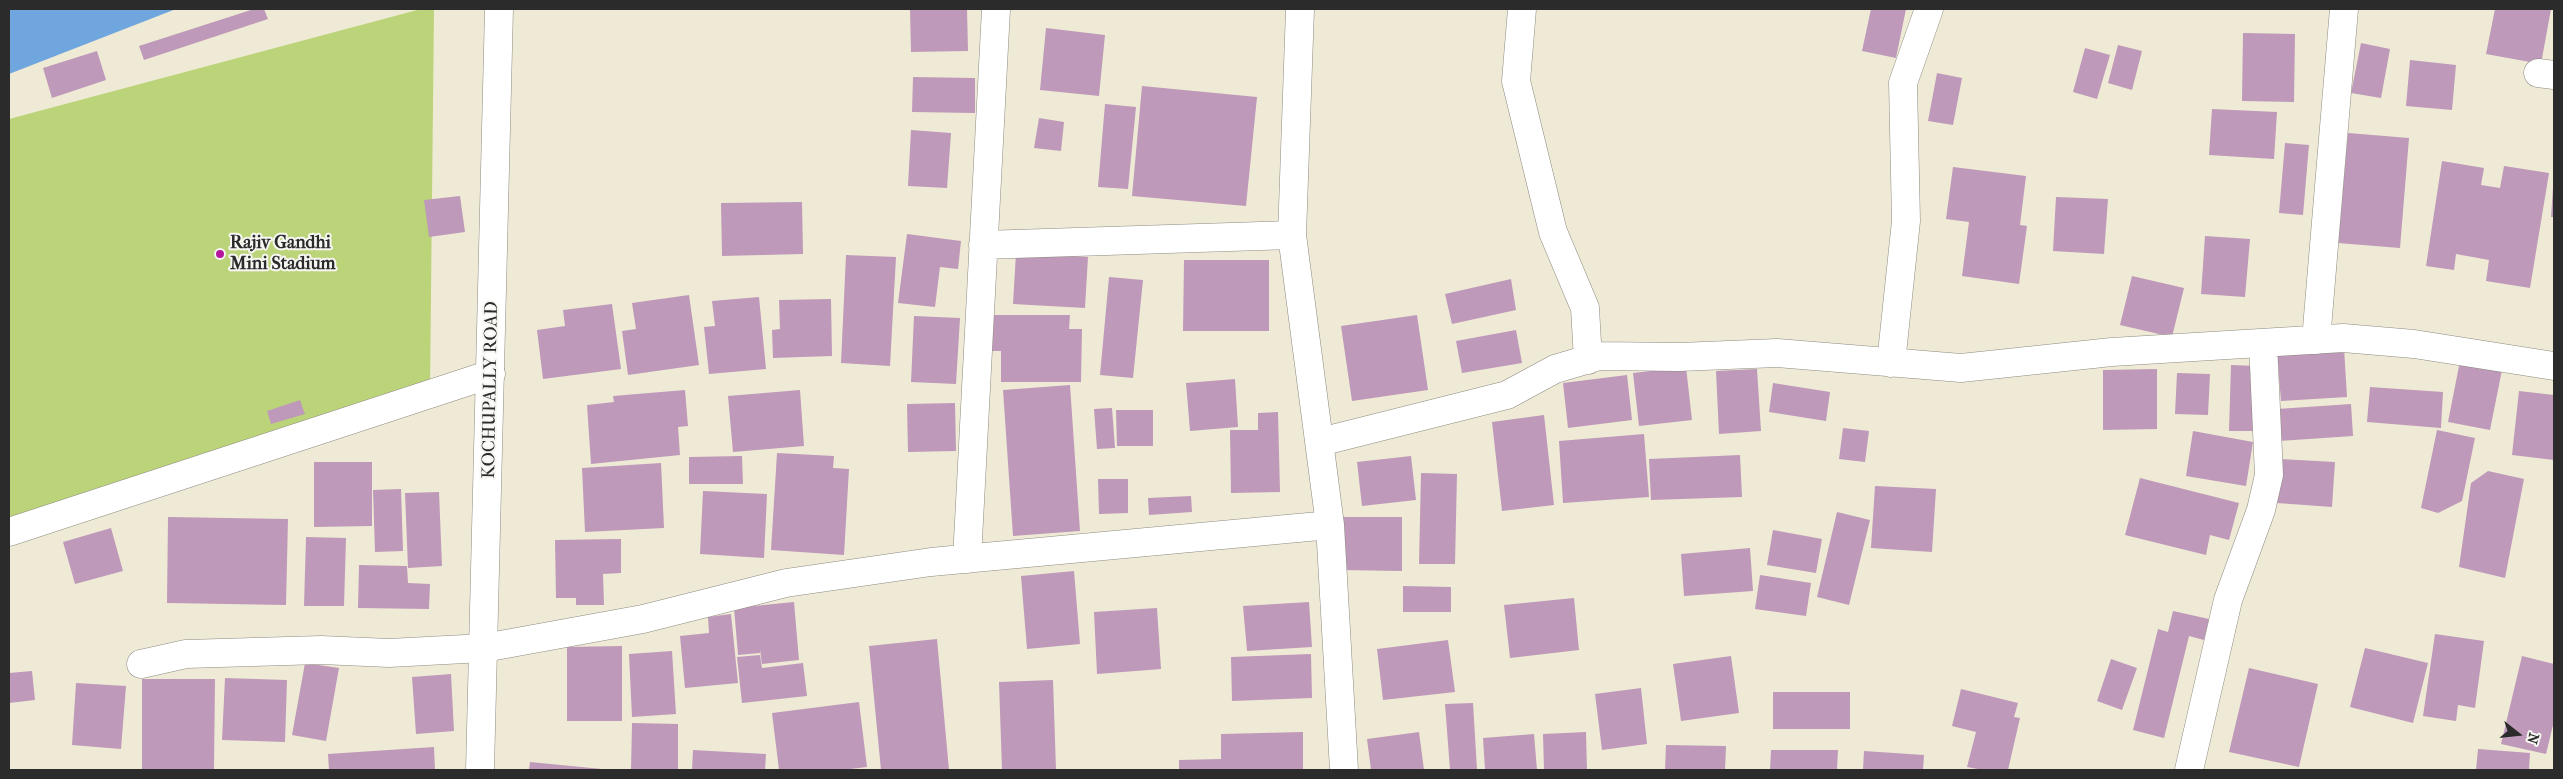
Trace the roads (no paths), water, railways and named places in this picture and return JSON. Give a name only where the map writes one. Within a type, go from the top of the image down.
[{"type":"street","name":"KOCHUPALLY ROAD","points":[[480,770],[500,9]]},
{"type":"street","points":[[967,559],[996,9]]},
{"type":"street","points":[[1300,9],[1292,235],[1330,525],[1344,770]]},
{"type":"street","points":[[1522,9],[1516,81],[1553,232],[1585,308],[1588,360]]},
{"type":"street","points":[[1891,363],[1906,221],[1903,82],[1929,9]]},
{"type":"street","points":[[2316,340],[2344,9]]},
{"type":"street","points":[[984,245],[1292,235]]},
{"type":"street","points":[[1320,442],[1507,395],[1549,372],[1599,356],[1679,357],[1777,353],[1961,368],[2112,352],[2343,338],[2414,344],[2554,366]]},
{"type":"street","points":[[2188,770],[2228,600],[2261,510],[2269,475],[2263,342]]},
{"type":"street","points":[[9,532],[491,374]]},
{"type":"street","points":[[141,664],[195,654],[321,650],[389,653],[484,648],[643,619],[786,583],[931,562],[1330,525]]},
{"type":"water","points":[[9,9],[176,9],[9,74]]},
{"type":"place","name":"Rajiv Gandhi Mini Stadium","points":[[220,254]]}]
